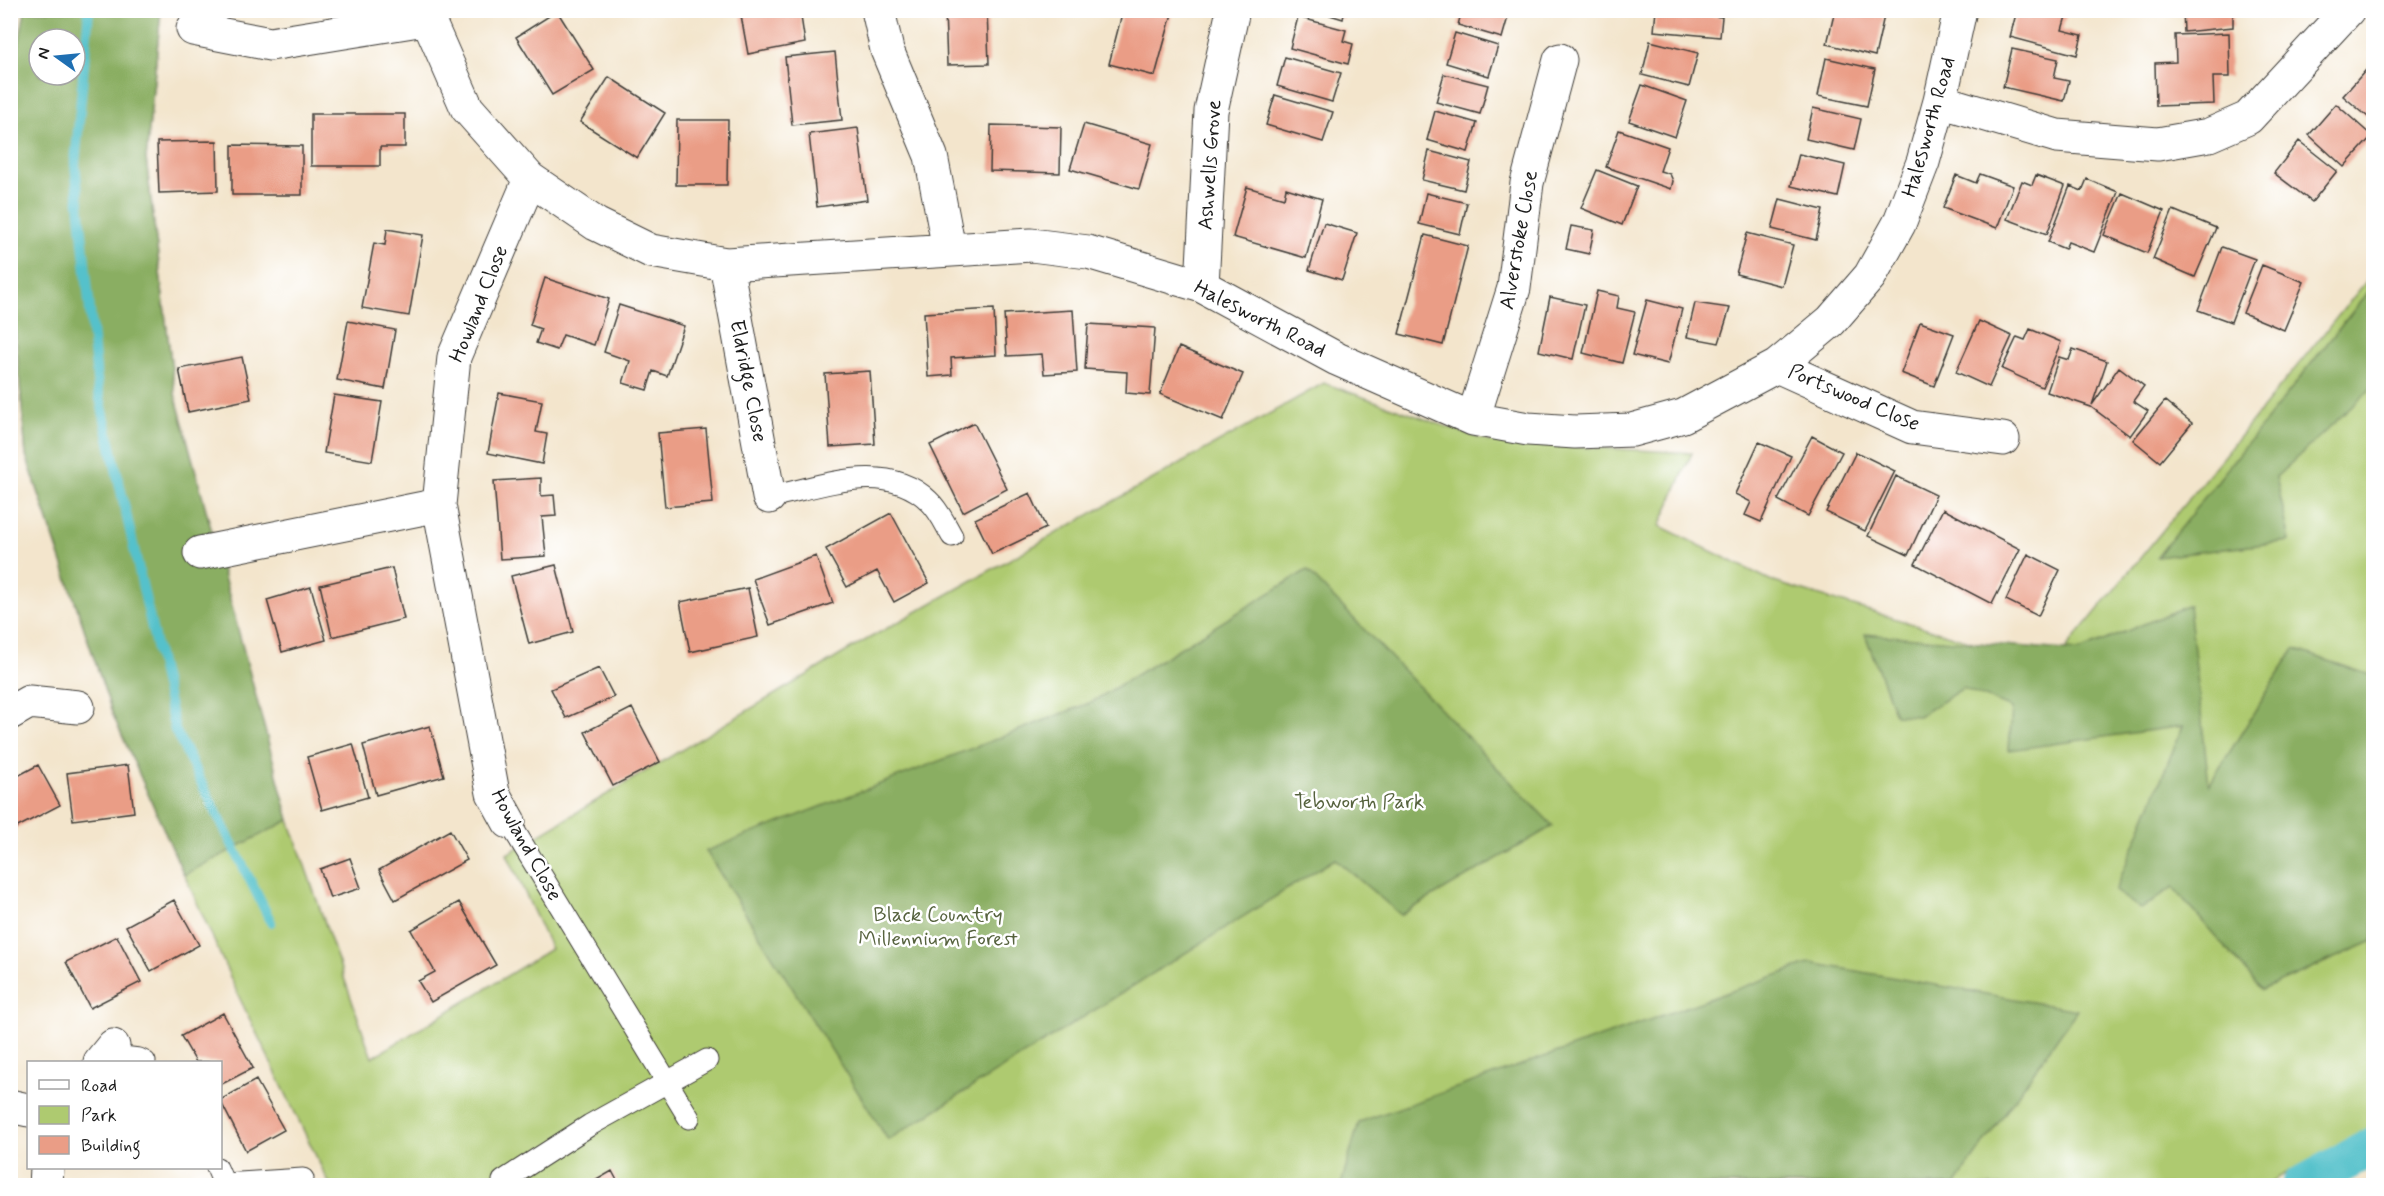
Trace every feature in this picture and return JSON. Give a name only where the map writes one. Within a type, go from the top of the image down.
[{"type":"street","points":[[878,10],[887,50],[930,156],[949,249]]},
{"type":"street","name":"Ashwells Grove","points":[[1202,286],[1211,111],[1233,10]]},
{"type":"street","name":"Halesworth Road","points":[[424,15],[467,108],[530,179],[596,224],[651,251],[726,264],[1032,245],[1088,252],[1202,286],[1337,358],[1473,419],[1528,429],[1575,432],[1632,430],[1683,416],[1777,366],[1830,321],[1870,276],[1899,224],[1923,162],[1940,100],[1960,10]]},
{"type":"street","points":[[1940,100],[2056,136],[2158,144],[2209,135],[2248,118],[2348,10]]},
{"type":"street","points":[[193,29],[270,44],[424,15]]},
{"type":"street","name":"Alverstoke Close","points":[[1473,419],[1514,288],[1527,183],[1560,60]]},
{"type":"street","name":"Howland Close","points":[[509,822],[493,793],[439,505],[454,357],[530,179]]},
{"type":"street","name":"Eldridge Close","points":[[726,264],[769,497]]},
{"type":"street","name":"Portswood Close","points":[[1777,366],[1912,427],[2003,439]]},
{"type":"street","points":[[200,553],[439,505]]},
{"type":"street","points":[[10,713],[29,702],[78,706]]},
{"type":"street","points":[[10,1106],[27,1110]]},
{"type":"street","points":[[46,1185],[47,1169]]},
{"type":"lane","points":[[769,497],[861,478],[885,478],[909,484],[931,502],[952,536]]},
{"type":"lane","name":"Howland Close","points":[[509,822],[689,1118]]},
{"type":"lane","points":[[106,1054],[143,1061]]},
{"type":"lane","points":[[502,1181],[590,1125],[707,1060]]},
{"type":"lane","points":[[218,1169],[224,1184],[303,1179]]},
{"type":"green space","name":"Tebworth Park","points":[[25,11],[161,11],[146,159],[175,394],[289,820],[372,1058],[551,949],[507,854],[859,644],[1324,383],[1490,442],[1692,453],[1660,526],[1774,582],[2052,666],[2373,273],[2373,1126],[2263,1186],[330,1185],[240,999],[113,715],[26,455],[10,266],[11,84]]},
{"type":"green space","points":[[25,11],[161,11],[146,159],[175,394],[289,820],[184,875],[113,715],[26,455],[10,266],[11,84]]},
{"type":"green space","points":[[2373,286],[2373,387],[2276,477],[2290,541],[2157,557]]},
{"type":"green space","name":"Black Country Millennium Forest","points":[[1307,570],[1553,826],[1401,915],[1335,859],[888,1140],[706,851],[1092,702]]},
{"type":"green space","points":[[2189,605],[2209,785],[2294,649],[2373,676],[2373,941],[2262,990],[2173,887],[2141,909],[2115,891],[2183,726],[2009,750],[2012,708],[1963,688],[1919,716],[1895,715],[1865,634],[2079,651]]},
{"type":"green space","points":[[1811,963],[2077,1010],[1955,1185],[1341,1185],[1359,1122]]},
{"type":"building","points":[[740,10],[800,10],[805,43],[748,54]]},
{"type":"building","points":[[945,10],[987,10],[989,64],[947,65]]},
{"type":"building","points":[[1123,10],[1173,10],[1155,76],[1109,64]]},
{"type":"building","points":[[1314,10],[1345,10],[1343,19]]},
{"type":"building","points":[[1462,10],[1510,10],[1502,38],[1458,25]]},
{"type":"building","points":[[1656,10],[1704,10],[1704,15],[1722,17],[1720,37],[1654,31]]},
{"type":"building","points":[[1835,10],[1861,10],[1884,16],[1875,56],[1827,44]]},
{"type":"building","points":[[2017,10],[2067,13],[2062,30],[2082,35],[2077,55],[2010,37]]},
{"type":"building","points":[[2183,10],[2233,10],[2233,27],[2184,32]]},
{"type":"building","points":[[557,11],[594,70],[552,95],[516,37]]},
{"type":"building","points":[[1298,17],[1346,30],[1343,41],[1353,44],[1348,64],[1290,48]]},
{"type":"building","points":[[1455,33],[1498,46],[1489,76],[1446,63]]},
{"type":"building","points":[[2229,33],[2230,77],[2213,77],[2214,104],[2156,106],[2155,63],[2176,62],[2175,35]]},
{"type":"building","points":[[1650,41],[1698,53],[1689,87],[1642,75]]},
{"type":"building","points":[[2012,49],[2058,59],[2054,78],[2069,81],[2064,101],[2003,87]]},
{"type":"building","points":[[835,52],[842,120],[792,125],[785,57]]},
{"type":"building","points":[[1285,57],[1341,73],[1332,102],[1277,86]]},
{"type":"building","points":[[1826,58],[1875,69],[1867,106],[1818,96]]},
{"type":"building","points":[[2374,61],[2374,122],[2343,96]]},
{"type":"building","points":[[1444,74],[1488,85],[1480,114],[1436,102]]},
{"type":"building","points":[[609,77],[665,113],[637,158],[580,122]]},
{"type":"building","points":[[1642,85],[1687,101],[1675,137],[1629,121]]},
{"type":"building","points":[[1275,95],[1333,112],[1323,142],[1266,125]]},
{"type":"building","points":[[2336,104],[2372,136],[2344,167],[2309,135]]},
{"type":"building","points":[[1813,108],[1861,119],[1854,150],[1806,139]]},
{"type":"building","points":[[1435,111],[1477,123],[1468,152],[1427,140]]},
{"type":"building","points":[[311,114],[405,114],[405,147],[380,147],[380,166],[311,166]]},
{"type":"building","points":[[677,120],[728,120],[727,185],[676,185]]},
{"type":"building","points":[[1084,124],[1152,144],[1139,189],[1070,169]]},
{"type":"building","points":[[991,125],[1061,127],[1060,173],[990,171]]},
{"type":"building","points":[[858,128],[867,200],[817,207],[809,134]]},
{"type":"building","points":[[1619,130],[1668,147],[1660,171],[1670,174],[1673,181],[1671,189],[1606,167]]},
{"type":"building","points":[[217,141],[218,191],[159,193],[157,142]]},
{"type":"building","points":[[2299,141],[2337,171],[2312,202],[2274,173]]},
{"type":"building","points":[[232,145],[302,146],[302,195],[232,195]]},
{"type":"building","points":[[1429,151],[1471,162],[1464,190],[1422,180]]},
{"type":"building","points":[[1799,154],[1845,165],[1838,197],[1791,186]]},
{"type":"building","points":[[1597,170],[1637,186],[1622,225],[1581,208]]},
{"type":"building","points":[[1980,174],[2013,186],[1997,228],[1943,208],[1956,175],[1976,183]]},
{"type":"building","points":[[2036,175],[2065,186],[2047,234],[2007,219],[2022,181],[2032,185]]},
{"type":"building","points":[[2087,179],[2118,192],[2094,252],[2068,242],[2065,249],[2048,242],[2070,186],[2082,191]]},
{"type":"building","points":[[1247,187],[1284,198],[1286,188],[1322,199],[1306,258],[1233,237]]},
{"type":"building","points":[[1426,193],[1467,203],[1460,234],[1419,224]]},
{"type":"building","points":[[2122,193],[2164,211],[2147,253],[2104,235]]},
{"type":"building","points":[[1780,199],[1823,210],[1816,240],[1772,229]]},
{"type":"building","points":[[2173,210],[2216,228],[2195,277],[2153,259]]},
{"type":"building","points":[[1324,223],[1357,233],[1342,280],[1309,270]]},
{"type":"building","points":[[1571,226],[1594,230],[1589,254],[1566,249]]},
{"type":"building","points":[[387,229],[423,235],[409,316],[362,308],[374,243],[385,245]]},
{"type":"building","points":[[1747,233],[1793,245],[1782,286],[1736,274]]},
{"type":"building","points":[[1425,235],[1468,246],[1443,345],[1399,334]]},
{"type":"building","points":[[2222,247],[2255,259],[2231,322],[2198,310]]},
{"type":"building","points":[[2262,265],[2304,282],[2284,330],[2243,313]]},
{"type":"building","points":[[545,278],[609,299],[594,345],[563,335],[557,350],[536,343],[541,329],[530,325]]},
{"type":"building","points":[[1597,291],[1619,296],[1617,308],[1635,312],[1622,363],[1583,353]]},
{"type":"building","points":[[1550,297],[1585,305],[1573,359],[1539,351]]},
{"type":"building","points":[[1647,300],[1682,309],[1668,364],[1632,355]]},
{"type":"building","points":[[1695,303],[1730,308],[1719,343],[1687,337]]},
{"type":"building","points":[[619,305],[684,326],[667,376],[653,371],[647,390],[623,383],[630,361],[604,352]]},
{"type":"building","points":[[994,309],[996,355],[951,358],[952,375],[928,377],[924,313]]},
{"type":"building","points":[[1073,310],[1077,372],[1044,374],[1042,354],[1007,356],[1004,314]]},
{"type":"building","points":[[348,321],[395,330],[385,389],[337,380]]},
{"type":"building","points":[[1979,321],[2012,336],[1989,387],[1956,372]]},
{"type":"building","points":[[1920,322],[1954,334],[1934,386],[1901,373]]},
{"type":"building","points":[[1088,324],[1155,328],[1150,395],[1126,393],[1127,372],[1085,369]]},
{"type":"building","points":[[2030,329],[2061,342],[2042,387],[2002,369],[2017,337],[2025,340]]},
{"type":"building","points":[[1179,347],[1243,374],[1223,420],[1160,394]]},
{"type":"building","points":[[2073,349],[2107,361],[2092,405],[2119,367],[2144,386],[2133,401],[2148,411],[2130,436],[2091,407],[2047,392],[2059,357],[2069,360]]},
{"type":"building","points":[[242,357],[251,399],[188,412],[179,369]]},
{"type":"building","points":[[870,371],[875,444],[830,447],[825,374]]},
{"type":"building","points":[[499,393],[542,401],[536,432],[547,434],[542,464],[488,453]]},
{"type":"building","points":[[334,395],[382,402],[372,461],[324,453]]},
{"type":"building","points":[[2165,401],[2192,423],[2160,462],[2133,440]]},
{"type":"building","points":[[974,423],[1007,489],[963,512],[930,445]]},
{"type":"building","points":[[706,429],[713,503],[665,507],[658,433]]},
{"type":"building","points":[[1812,436],[1842,452],[1808,516],[1778,500]]},
{"type":"building","points":[[1759,442],[1791,456],[1761,522],[1745,515],[1751,502],[1735,494]]},
{"type":"building","points":[[1856,452],[1895,471],[1865,531],[1826,512]]},
{"type":"building","points":[[1896,476],[1936,495],[1908,555],[1868,536]]},
{"type":"building","points":[[541,478],[541,496],[554,495],[556,516],[542,517],[546,556],[500,559],[494,481]]},
{"type":"building","points":[[1030,493],[1046,528],[992,554],[975,519]]},
{"type":"building","points":[[1943,509],[2020,549],[1992,604],[1915,564]]},
{"type":"building","points":[[891,513],[929,583],[894,602],[877,571],[847,587],[826,549]]},
{"type":"building","points":[[2028,554],[2060,570],[2038,616],[2006,600]]},
{"type":"building","points":[[816,556],[833,603],[770,625],[753,579]]},
{"type":"building","points":[[556,565],[573,632],[529,644],[511,576]]},
{"type":"building","points":[[392,568],[404,619],[332,637],[320,585]]},
{"type":"building","points":[[311,587],[326,640],[282,652],[267,600]]},
{"type":"building","points":[[748,588],[758,637],[690,652],[680,602]]},
{"type":"building","points":[[599,668],[614,697],[566,718],[551,689]]},
{"type":"building","points":[[632,708],[660,762],[613,786],[585,732]]},
{"type":"building","points":[[430,726],[444,776],[376,795],[363,745]]},
{"type":"building","points":[[353,744],[368,797],[322,810],[307,757]]},
{"type":"building","points":[[38,765],[60,805],[10,831],[10,780]]},
{"type":"building","points":[[128,765],[134,812],[73,820],[67,773]]},
{"type":"building","points":[[450,830],[467,860],[395,900],[379,870]]},
{"type":"building","points":[[350,858],[361,888],[330,898],[320,869]]},
{"type":"building","points":[[174,900],[199,945],[151,971],[126,926]]},
{"type":"building","points":[[459,902],[496,965],[431,1002],[418,981],[435,972],[411,930]]},
{"type":"building","points":[[117,936],[141,982],[90,1008],[66,962]]},
{"type":"building","points":[[223,1013],[253,1068],[222,1084],[222,1061],[195,1061],[181,1036]]},
{"type":"building","points":[[256,1080],[284,1130],[246,1151],[222,1104],[222,1099]]},
{"type":"building","points":[[612,1171],[620,1186],[586,1186]]},
{"type":"waterway","points":[[89,10],[75,164],[98,389],[175,730],[271,922]]},
{"type":"waterway","points":[[2301,1186],[2374,1146]]}]
